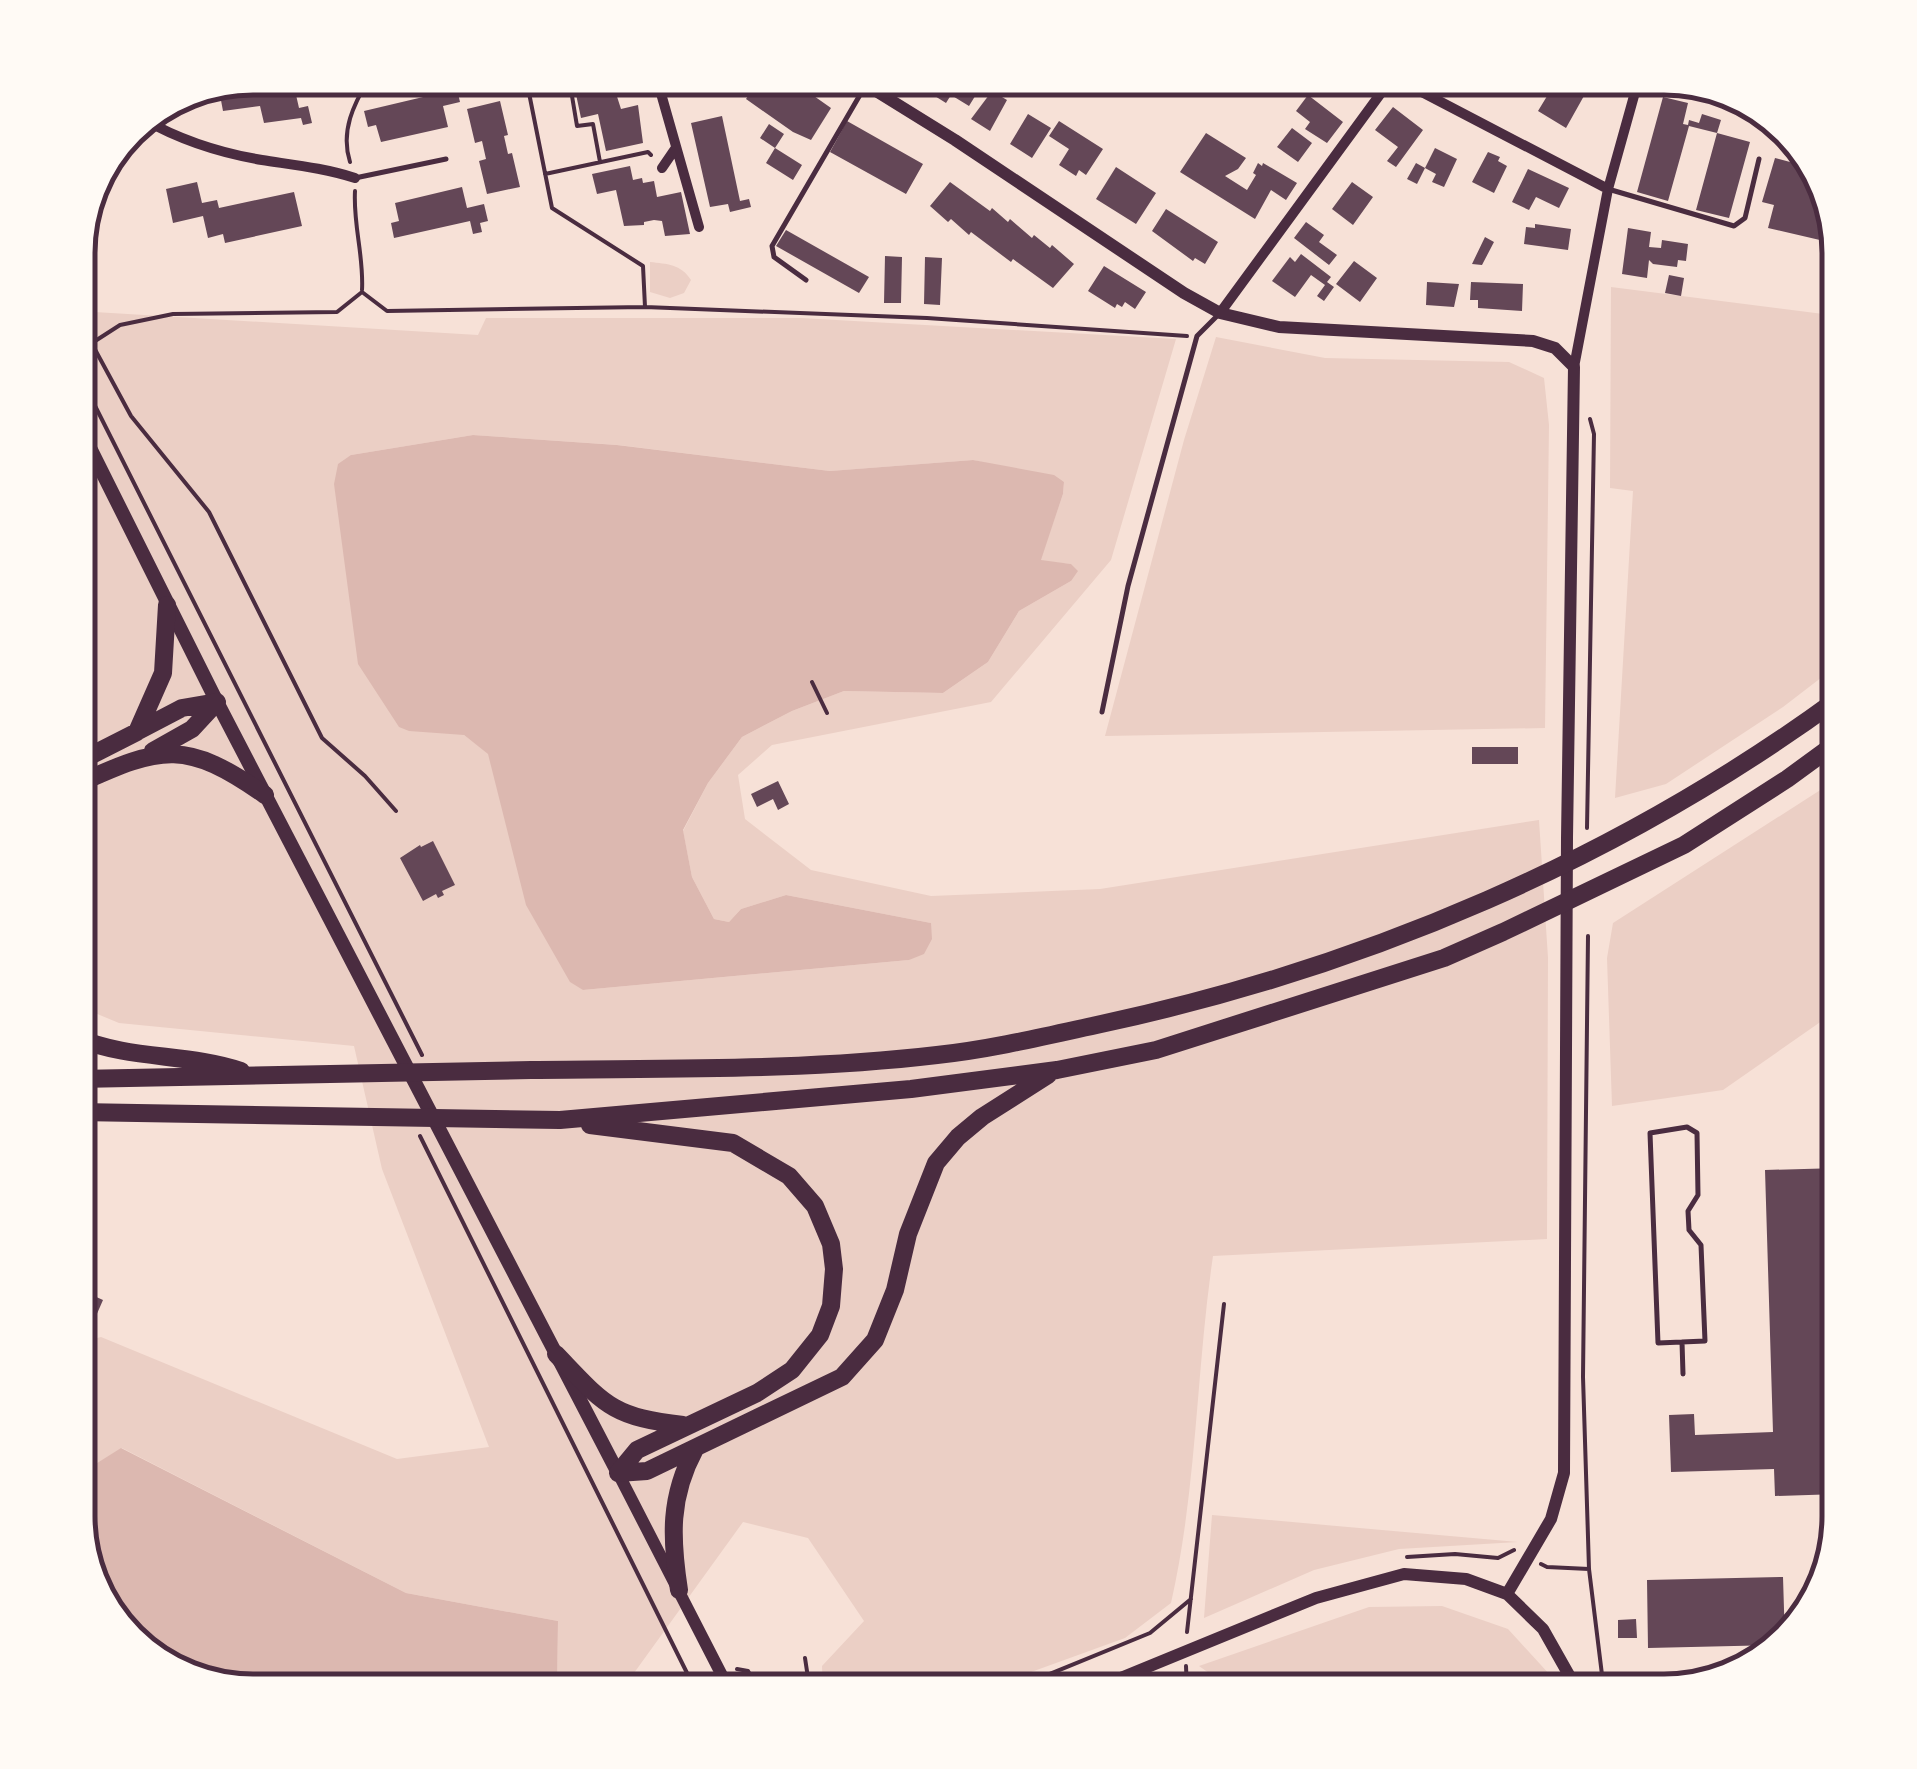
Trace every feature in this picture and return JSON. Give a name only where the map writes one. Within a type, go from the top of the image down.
[{"type":"highway","points":[[137,732],[163,672],[168,605]]},
{"type":"highway","points":[[95,753],[182,708],[216,702]]},
{"type":"highway","points":[[95,777],[148,754],[192,729],[216,702]]},
{"type":"highway","points":[[95,1079],[754,1070],[936,1056],[1018,1042],[1244,990],[1440,922],[1630,831],[1767,751],[1822,711]]},
{"type":"highway","points":[[95,1112],[560,1120],[911,1089],[1057,1070],[1156,1050],[1444,958],[1503,932],[1631,872],[1724,820],[1822,753]]},
{"type":"highway","points":[[148,754],[176,754],[213,763],[266,795]]},
{"type":"highway","points":[[95,1042],[150,1056],[208,1060],[256,1076]]},
{"type":"highway","points":[[618,1473],[648,1471],[842,1377],[875,1340],[894,1290],[908,1234],[936,1164],[958,1137],[982,1117],[1057,1070]]},
{"type":"highway","points":[[560,1120],[733,1143],[789,1176],[815,1206],[832,1244],[831,1306],[820,1335],[792,1370],[757,1393],[638,1450],[618,1473]]},
{"type":"highway","points":[[556,1354],[614,1410],[654,1422],[684,1425]]},
{"type":"highway","points":[[679,1590],[671,1541],[678,1489],[695,1448]]},
{"type":"main road","points":[[95,458],[216,702],[618,1473]]},
{"type":"street","points":[[661,95],[699,227]]},
{"type":"street","points":[[880,95],[1220,313],[1279,327],[1533,341],[1555,348],[1574,367]]},
{"type":"street","points":[[1220,313],[1381,95]]},
{"type":"street","points":[[1427,95],[1608,189]]},
{"type":"street","points":[[1507,1594],[1551,1519],[1564,1472],[1574,367],[1608,189],[1634,95]]},
{"type":"street","points":[[159,127],[190,142],[258,159],[324,168],[355,178]]},
{"type":"street","points":[[662,168],[675,150]]},
{"type":"street","points":[[618,1473],[721,1674]]},
{"type":"street","points":[[1133,1674],[1316,1598],[1404,1574],[1466,1578],[1507,1594],[1543,1629],[1568,1674]]},
{"type":"lane","points":[[806,280],[774,257],[772,246],[853,95]]},
{"type":"lane","points":[[1608,189],[1734,226],[1745,218],[1759,158]]},
{"type":"lane","points":[[355,178],[446,160]]},
{"type":"lane","points":[[1102,712],[1128,586],[1197,336],[1220,313]]},
{"type":"lane","points":[[1687,1127],[1697,1133],[1698,1195],[1688,1211],[1689,1230],[1701,1246],[1705,1341],[1682,1342],[1658,1343],[1650,1133],[1687,1127]]},
{"type":"lane","points":[[1682,1342],[1683,1374]]},
{"type":"path","points":[[529,95],[552,208],[644,266],[645,306]]},
{"type":"path","points":[[572,95],[577,126],[593,124],[600,162]]},
{"type":"path","points":[[545,174],[648,152],[662,168]]},
{"type":"path","points":[[95,342],[120,324],[173,314],[338,312],[362,292],[387,311],[645,306],[926,318],[1197,336]]},
{"type":"path","points":[[95,350],[131,416],[209,512],[322,738],[365,776],[396,811]]},
{"type":"path","points":[[95,406],[407,1023]]},
{"type":"path","points":[[1588,828],[1594,434],[1590,417]]},
{"type":"path","points":[[812,682],[827,714]]},
{"type":"path","points":[[1588,936],[1583,1377],[1589,1569],[1602,1674]]},
{"type":"path","points":[[436,1167],[687,1674]]},
{"type":"path","points":[[1186,1674],[1185,1654],[1224,1304]]},
{"type":"path","points":[[1393,1560],[1456,1554],[1498,1558],[1512,1550],[1547,1568],[1589,1569]]},
{"type":"path","points":[[1050,1674],[1150,1633],[1191,1598]]},
{"type":"path","points":[[804,1658],[807,1674]]},
{"type":"shaded area","points":[[650,262],[683,271],[691,280],[684,293],[670,298],[650,292]]},
{"type":"shaded area","points":[[1611,287],[1822,314],[1822,677],[1666,784],[1615,798],[1633,491],[1610,488]]},
{"type":"shaded area","points":[[95,312],[478,335],[486,318],[801,318],[1176,339],[1111,560],[991,702],[772,745],[738,775],[745,819],[811,870],[931,896],[1100,889],[1539,820],[1548,958],[1547,1239],[1213,1256],[1186,1517],[1171,1603],[1125,1638],[1026,1674],[822,1674],[822,1666],[864,1621],[808,1538],[743,1522],[633,1674],[557,1674],[558,1621],[406,1593],[122,1448],[95,1465],[95,1339],[101,1337],[397,1459],[489,1447],[382,1169],[354,1046],[119,1023],[95,1013]],"holes":[[[473,435],[618,445],[830,471],[973,460],[1064,482],[1040,561],[1071,564],[1071,581],[1019,611],[988,662],[943,693],[844,691],[792,711],[742,737],[708,783],[683,831],[692,877],[714,919],[729,922],[741,909],[786,895],[931,923],[909,960],[583,990],[501,802],[489,754],[464,735],[351,455]]]},
{"type":"shaded area","points":[[1216,337],[1325,358],[1509,362],[1544,378],[1549,425],[1545,728],[1105,736],[1184,440]]},
{"type":"shaded area","points":[[473,435],[617,445],[830,471],[973,460],[1054,475],[1064,482],[1041,560],[1071,564],[1078,571],[1071,581],[1019,611],[988,662],[943,693],[844,691],[792,711],[742,737],[708,783],[683,830],[692,877],[714,919],[729,922],[741,909],[786,895],[931,923],[932,939],[924,954],[909,960],[583,990],[570,982],[526,905],[488,754],[464,735],[399,727],[358,664],[334,484],[338,464],[351,455]]},
{"type":"shaded area","points":[[1822,789],[1822,1021],[1723,1090],[1612,1106],[1607,958],[1613,923]]},
{"type":"shaded area","points":[[121,1448],[406,1593],[558,1621],[557,1674],[253,1674],[222,1671],[192,1662],[141,1628],[107,1577],[95,1526],[95,1464]]},
{"type":"shaded area","points":[[1212,1515],[1518,1542],[1399,1549],[1314,1570],[1204,1618]]},
{"type":"shaded area","points":[[1442,1606],[1508,1629],[1549,1674],[1210,1674],[1199,1666],[1369,1607]]},
{"type":"building","points":[[296,95],[299,108],[308,106],[312,123],[303,125],[301,118],[264,123],[260,106],[223,111],[222,98]]},
{"type":"building","points":[[432,95],[458,95],[460,102],[443,106],[448,127],[381,142],[376,125],[368,127],[364,111]]},
{"type":"building","points":[[576,95],[616,95],[621,109],[638,105],[643,143],[606,151],[598,114],[581,118]]},
{"type":"building","points":[[749,95],[812,95],[831,108],[811,140],[746,99]]},
{"type":"building","points":[[933,95],[951,95],[946,103]]},
{"type":"building","points":[[951,95],[976,95],[969,106]]},
{"type":"building","points":[[989,95],[1007,100],[990,131],[971,119]]},
{"type":"building","points":[[1308,95],[1343,122],[1327,143],[1305,129],[1310,122],[1296,111]]},
{"type":"building","points":[[1548,95],[1584,95],[1566,128],[1538,111]]},
{"type":"building","points":[[1663,97],[1688,103],[1683,124],[1688,125],[1689,120],[1699,123],[1702,114],[1721,120],[1717,133],[1689,126],[1668,201],[1637,192]]},
{"type":"building","points":[[500,101],[508,154],[512,153],[520,187],[487,194],[479,161],[486,159],[482,141],[475,143],[467,109]]},
{"type":"building","points":[[1393,107],[1423,130],[1396,167],[1387,161],[1398,147],[1375,130]]},
{"type":"building","points":[[1028,114],[1051,128],[1032,158],[1010,144]]},
{"type":"building","points":[[722,116],[740,201],[749,199],[751,207],[730,212],[728,204],[710,207],[691,123]]},
{"type":"building","points":[[847,121],[923,164],[906,194],[830,152]]},
{"type":"building","points":[[1059,121],[1103,149],[1086,175],[1079,170],[1076,176],[1059,165],[1069,149],[1049,136]]},
{"type":"building","points":[[769,124],[784,134],[775,148],[760,138]]},
{"type":"building","points":[[1292,128],[1312,143],[1298,162],[1277,147]]},
{"type":"building","points":[[1206,133],[1246,158],[1238,169],[1225,176],[1247,190],[1258,163],[1263,163],[1297,183],[1286,200],[1271,190],[1255,219],[1180,172]]},
{"type":"building","points":[[1717,133],[1750,142],[1729,218],[1696,210]]},
{"type":"building","points":[[775,148],[802,165],[793,180],[766,163]]},
{"type":"building","points":[[1435,148],[1457,159],[1444,187],[1432,182],[1436,174],[1425,168]]},
{"type":"building","points":[[1488,152],[1500,157],[1498,161],[1507,166],[1494,193],[1472,182]]},
{"type":"building","points":[[1775,158],[1793,163],[1817,212],[1822,240],[1768,228],[1774,205],[1762,202]]},
{"type":"building","points":[[1416,163],[1425,168],[1417,184],[1407,179]]},
{"type":"building","points":[[630,166],[633,180],[654,181],[657,197],[681,192],[690,234],[665,236],[662,221],[654,220],[624,226],[616,190],[597,194],[592,174]]},
{"type":"building","points":[[1116,167],[1156,193],[1136,224],[1096,199]]},
{"type":"building","points":[[1528,169],[1569,188],[1559,208],[1536,197],[1529,210],[1512,202]]},
{"type":"building","points":[[197,182],[202,203],[217,200],[219,208],[294,192],[302,226],[225,243],[223,234],[208,238],[203,216],[173,223],[166,189]]},
{"type":"building","points":[[950,182],[990,211],[992,208],[1008,222],[1010,219],[1032,238],[1034,235],[1050,248],[1052,245],[1074,264],[1053,288],[971,232],[969,235],[951,219],[948,222],[930,206]]},
{"type":"building","points":[[1352,182],[1373,197],[1353,225],[1332,209]]},
{"type":"building","points":[[462,187],[467,208],[484,204],[488,221],[480,223],[482,232],[473,234],[470,221],[394,238],[391,223],[399,221],[395,203]]},
{"type":"building","points":[[1166,209],[1218,242],[1205,264],[1195,258],[1193,261],[1152,231]]},
{"type":"building","points":[[1306,222],[1324,235],[1319,242],[1337,255],[1329,265],[1294,238]]},
{"type":"building","points":[[1535,224],[1571,229],[1568,250],[1524,244],[1526,227],[1535,228]]},
{"type":"building","points":[[1628,228],[1651,232],[1649,247],[1661,248],[1662,240],[1688,244],[1686,261],[1678,260],[1677,267],[1649,260],[1647,278],[1622,274]]},
{"type":"building","points":[[786,230],[869,277],[859,293],[776,246]]},
{"type":"building","points":[[1485,237],[1494,242],[1482,265],[1472,264]]},
{"type":"building","points":[[1301,254],[1331,277],[1327,282],[1334,287],[1324,301],[1317,296],[1325,285],[1311,275],[1295,297],[1272,281],[1290,257],[1295,262]]},
{"type":"building","points":[[885,256],[902,257],[901,303],[884,303]]},
{"type":"building","points":[[925,257],[942,258],[940,305],[924,304]]},
{"type":"building","points":[[1354,261],[1377,278],[1360,302],[1336,284]]},
{"type":"building","points":[[1104,266],[1146,292],[1135,309],[1125,302],[1115,308],[1088,291]]},
{"type":"building","points":[[1669,275],[1684,278],[1681,296],[1665,293]]},
{"type":"building","points":[[1427,282],[1459,284],[1454,307],[1426,305]]},
{"type":"building","points":[[1471,282],[1523,284],[1522,311],[1478,308],[1478,300],[1470,300]]},
{"type":"building","points":[[1472,747],[1518,747],[1518,764],[1472,764]]},
{"type":"building","points":[[778,781],[789,804],[778,810],[773,799],[757,807],[751,794]]},
{"type":"building","points":[[433,841],[455,885],[442,891],[444,895],[438,898],[436,894],[423,901],[400,858]]},
{"type":"building","points":[[1822,1168],[1822,1495],[1775,1496],[1774,1469],[1671,1472],[1669,1415],[1694,1414],[1695,1435],[1773,1432],[1765,1170]]},
{"type":"building","points":[[95,1296],[103,1300],[95,1316]]},
{"type":"building","points":[[1783,1577],[1784,1618],[1754,1646],[1648,1648],[1647,1580]]},
{"type":"building","points":[[1636,1619],[1637,1638],[1618,1638],[1618,1620]]}]
